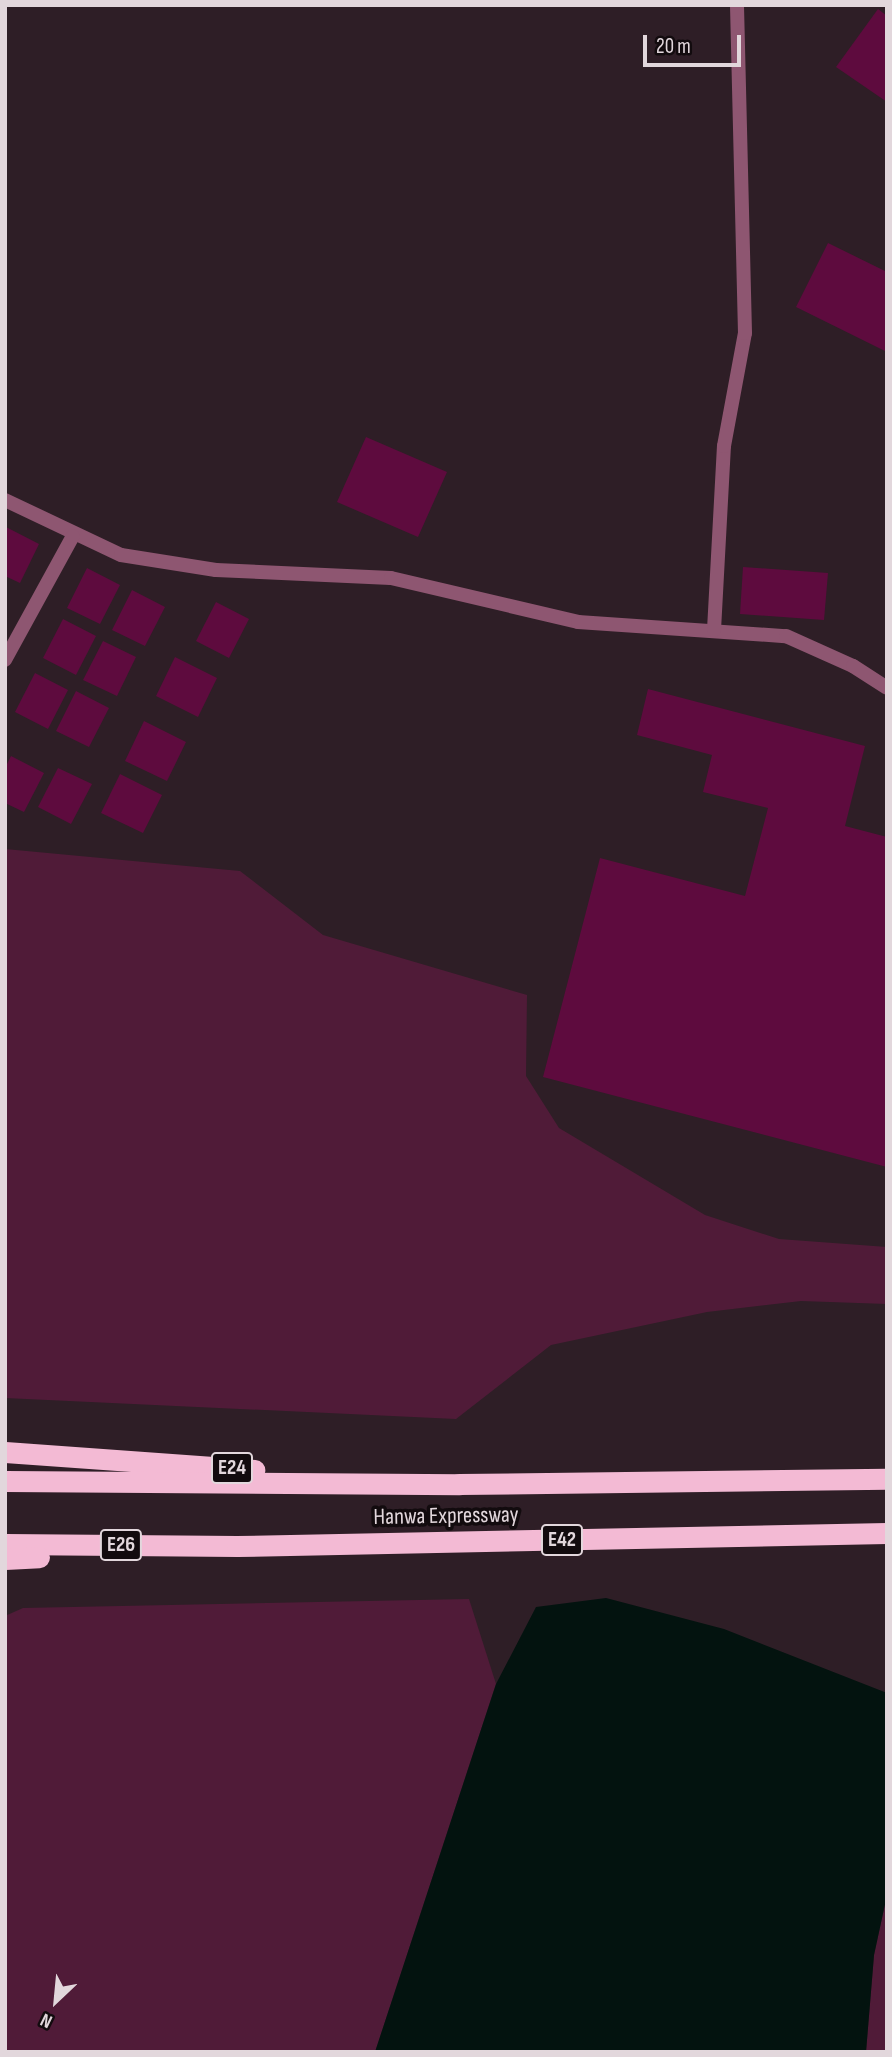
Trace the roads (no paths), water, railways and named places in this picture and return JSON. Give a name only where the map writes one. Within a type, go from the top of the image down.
[{"type":"highway","name":"E24","points":[[5,1452],[458,1484]]},
{"type":"highway","name":"Hanwa Expressway","points":[[5,1481],[458,1484],[887,1479]]},
{"type":"highway","name":"Hanwa Expressway","points":[[5,1544],[237,1546],[887,1533]]},
{"type":"highway","points":[[5,1559],[237,1546]]},
{"type":"street","points":[[714,630],[724,446],[745,333],[737,5]]},
{"type":"street","points":[[5,500],[73,536],[121,555],[216,570],[391,578],[578,622],[786,636],[853,666],[887,688]]},
{"type":"street","points":[[5,660],[73,536]]}]
